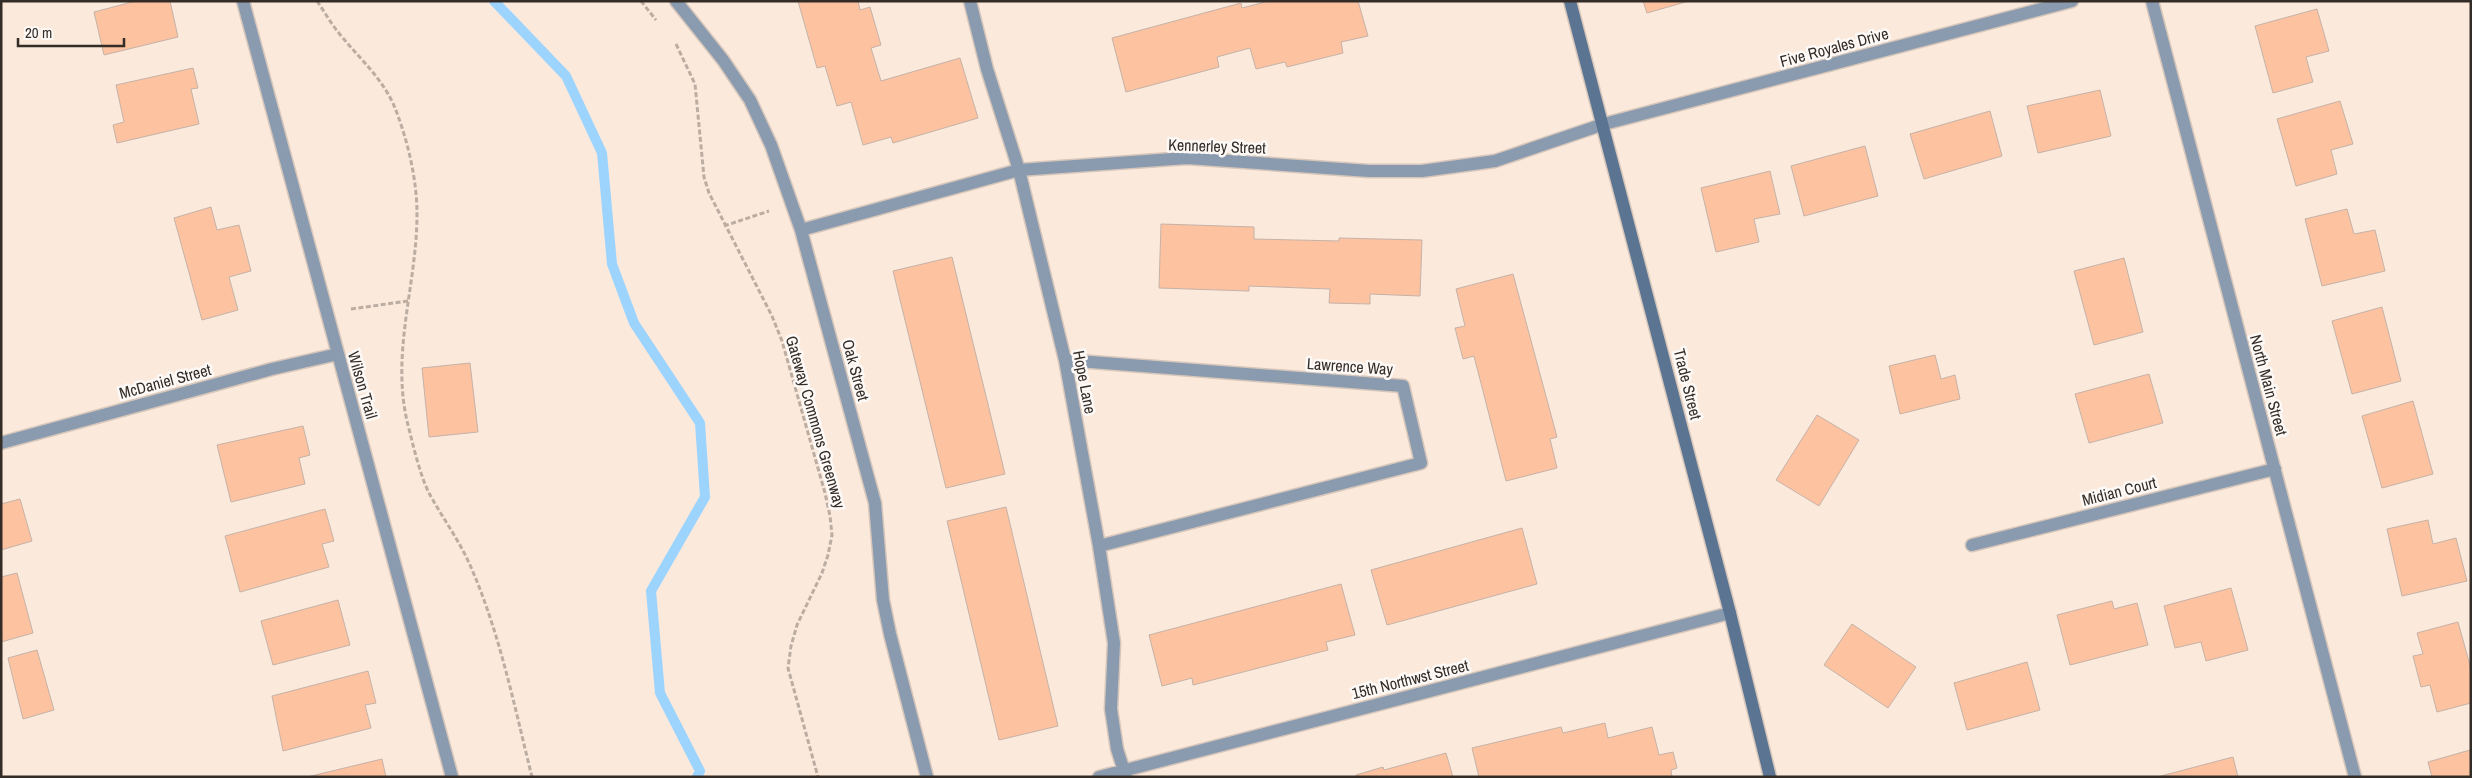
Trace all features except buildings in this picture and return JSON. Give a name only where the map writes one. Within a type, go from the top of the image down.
[{"type":"street","name":"Wilson Trail","points":[[243,1],[452,777]]},
{"type":"street","name":"Oak Street","points":[[676,1],[723,60],[750,100],[771,145],[801,230],[875,503],[883,600],[927,777]]},
{"type":"street","name":"Hope Lane","points":[[970,1],[987,70],[1019,170],[1065,360],[1100,546],[1114,643],[1110,709],[1117,750],[1125,773]]},
{"type":"street","name":"Trade Street","points":[[1570,1],[1604,124],[1730,613],[1770,777]]},
{"type":"street","name":"Five Royales Drive","points":[[1604,124],[2072,1]]},
{"type":"street","name":"North Main Street","points":[[2152,1],[2355,777]]},
{"type":"street","name":"Kennerley Street","points":[[801,230],[1019,170],[1187,158],[1368,171],[1422,171],[1495,161],[1604,124]]},
{"type":"street","name":"McDaniel Street","points":[[1,443],[272,369],[338,354]]},
{"type":"street","name":"Lawrence Way","points":[[1065,360],[1403,386],[1421,463],[1100,546]]},
{"type":"street","name":"Midian Court","points":[[1972,545],[2275,469]]},
{"type":"street","name":"15th Northwst Street","points":[[1099,777],[1125,773],[1730,613]]},
{"type":"path","points":[[317,1],[338,32],[378,76],[398,115],[408,150],[417,214],[402,339],[401,376],[408,426],[427,490],[470,563],[488,611],[506,664],[532,777]]},
{"type":"path","points":[[641,1],[658,23]]},
{"type":"path","name":"Gateway Commons Greenway","points":[[670,37],[690,70],[695,84],[704,177],[709,193],[724,226],[772,316],[782,341],[826,493],[832,535],[828,555],[822,573],[797,625],[790,646],[788,668],[818,777]]},
{"type":"path","points":[[724,226],[791,204]]},
{"type":"path","points":[[326,313],[408,301]]},
{"type":"waterway","points":[[494,1],[566,76],[602,153],[612,264],[634,323],[700,423],[705,497],[651,591],[660,693],[700,771],[697,777]]}]
